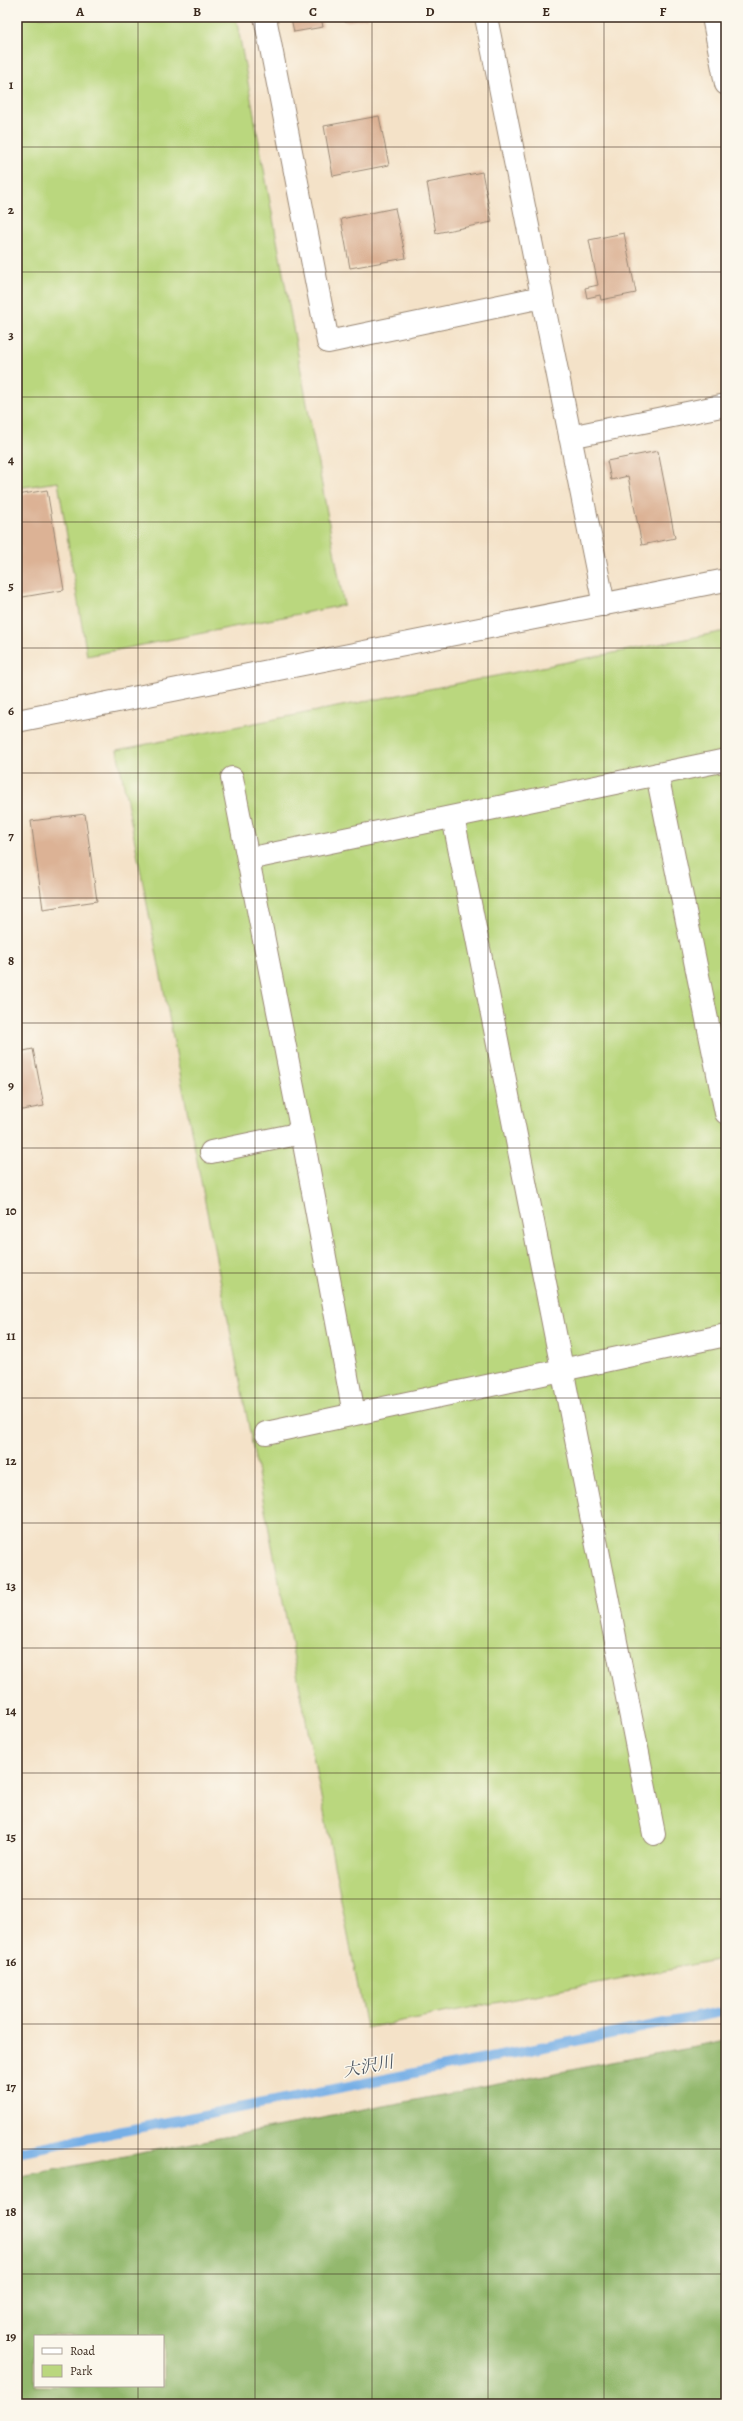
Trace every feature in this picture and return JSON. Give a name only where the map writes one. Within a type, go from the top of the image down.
[{"type":"street","points":[[264,17],[328,342],[542,297]]},
{"type":"street","points":[[486,17],[604,604]]},
{"type":"street","points":[[713,17],[726,84]]},
{"type":"street","points":[[570,437],[726,405]]},
{"type":"street","points":[[17,720],[726,580]]},
{"type":"street","points":[[248,859],[726,760]]},
{"type":"street","points":[[657,774],[726,1113]]},
{"type":"street","points":[[232,778],[302,1134],[354,1414]]},
{"type":"street","points":[[453,817],[654,1834]]},
{"type":"street","points":[[211,1152],[302,1134]]},
{"type":"street","points":[[266,1433],[726,1335]]},
{"type":"green space","points":[[17,17],[236,17],[344,605],[87,656],[58,482],[17,488]]},
{"type":"green space","points":[[726,631],[726,1958],[366,2028],[117,750]]},
{"type":"green space","points":[[726,2040],[726,2404],[17,2404],[17,2177]]},
{"type":"building","points":[[321,17],[323,27],[294,32],[291,18]]},
{"type":"building","points":[[344,17],[368,17],[368,18],[345,22]]},
{"type":"building","points":[[379,116],[389,165],[333,176],[324,126]]},
{"type":"building","points":[[482,172],[492,222],[436,233],[427,183]]},
{"type":"building","points":[[395,208],[406,258],[350,268],[341,219]]},
{"type":"building","points":[[624,233],[636,293],[601,300],[600,295],[587,298],[585,288],[598,285],[589,240]]},
{"type":"building","points":[[658,451],[675,538],[642,545],[628,476],[611,480],[607,461]]},
{"type":"building","points":[[47,490],[64,590],[17,598],[17,495]]},
{"type":"building","points":[[85,814],[97,901],[43,909],[31,821]]},
{"type":"building","points":[[17,1047],[19,1052],[33,1049],[44,1106],[17,1111]]},
{"type":"waterway","name":"大沢川","points":[[17,2152],[726,2011]]}]
